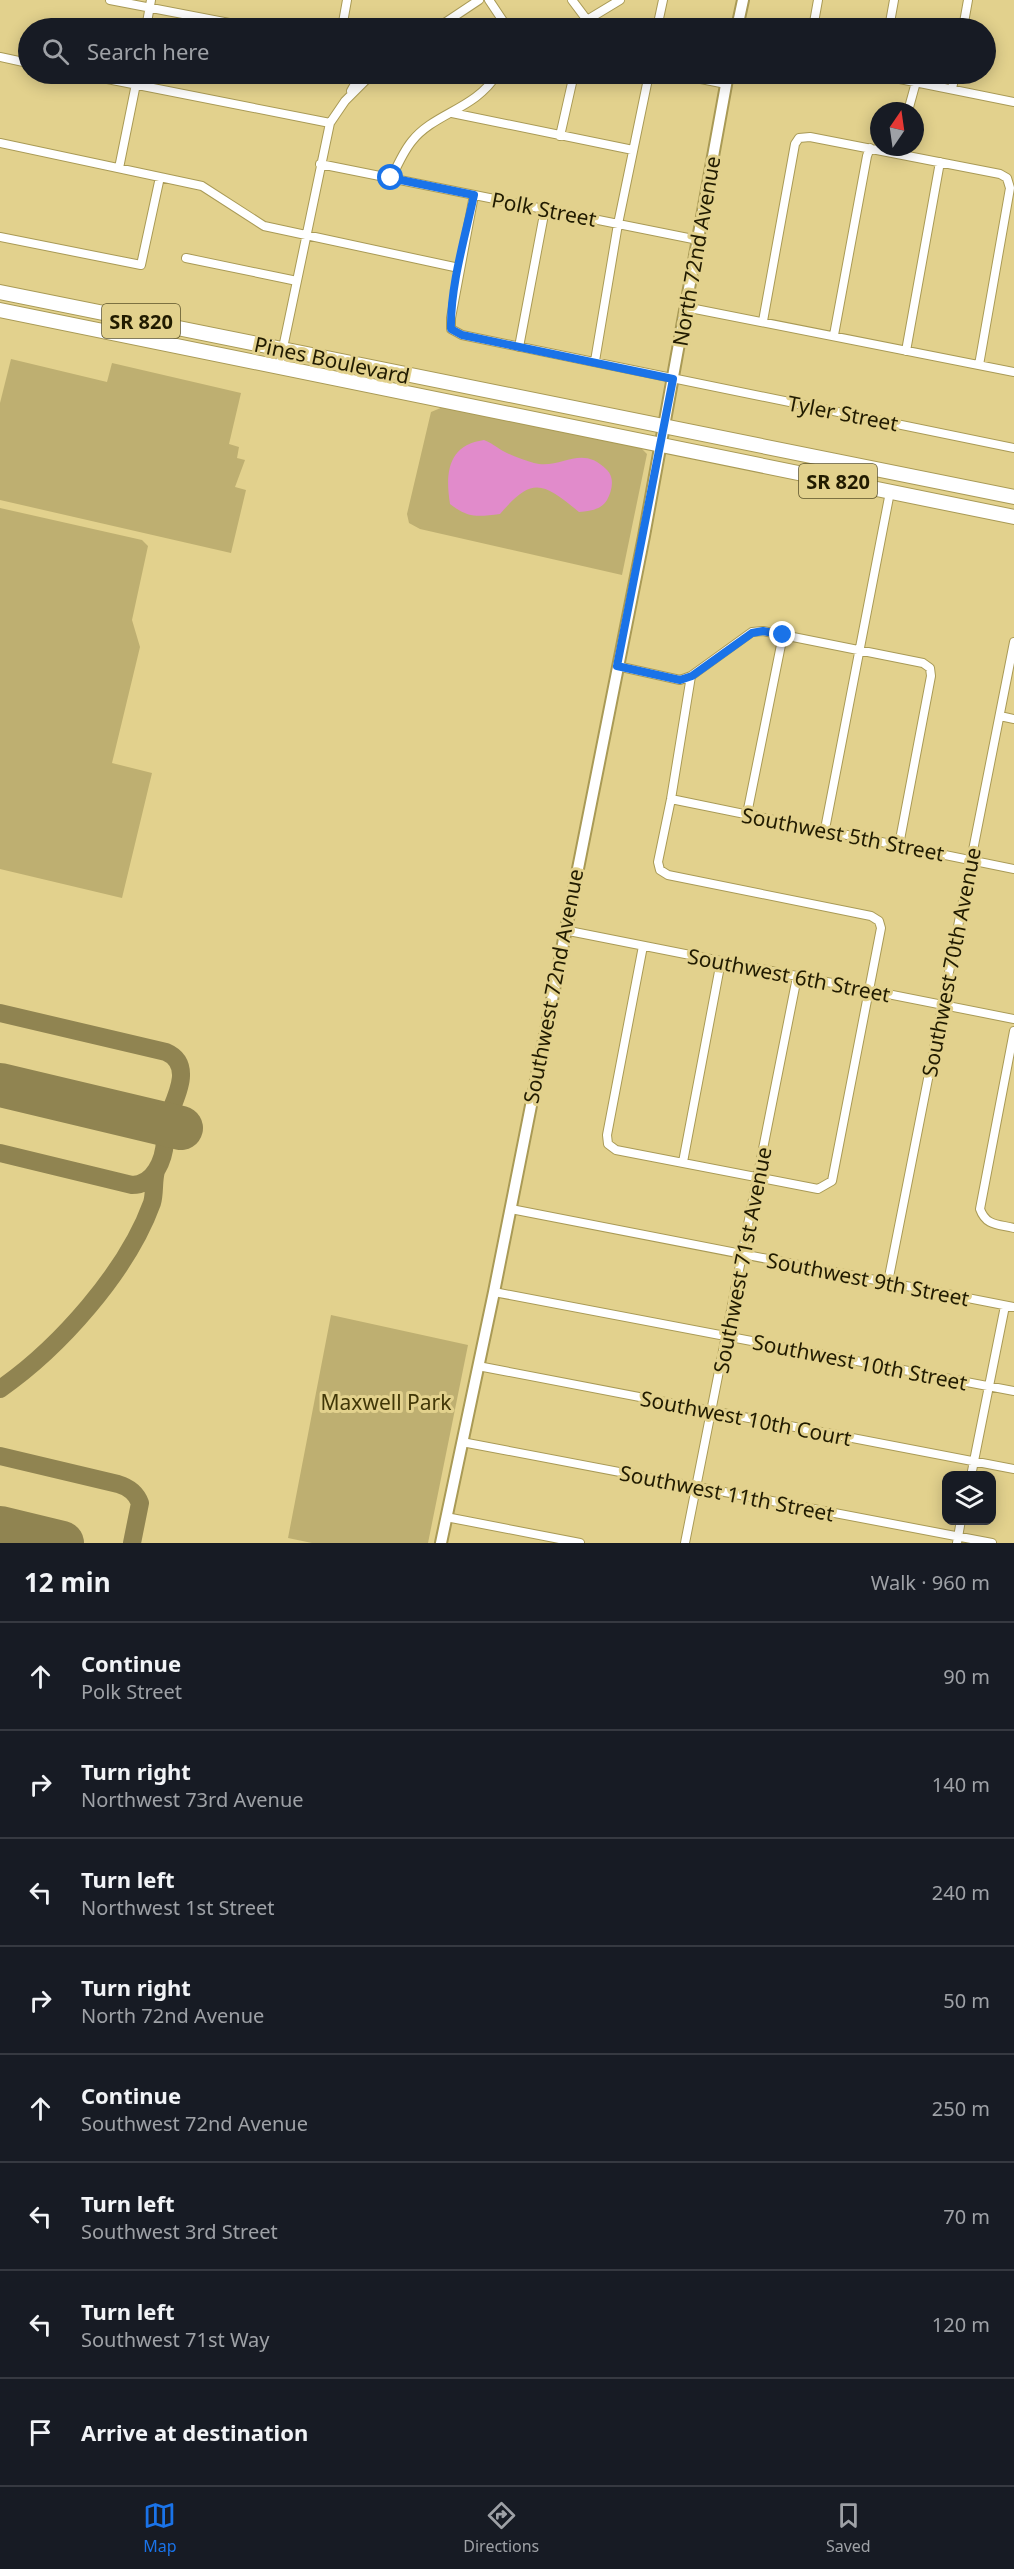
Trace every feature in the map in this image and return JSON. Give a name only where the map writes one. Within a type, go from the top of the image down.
[{"type":"highway","name":"Pines Boulevard","points":[[0,292],[664,428]]},
{"type":"highway","name":"Pines Boulevard","points":[[0,310],[662,444]]},
{"type":"highway","points":[[429,398],[437,388],[446,383]]},
{"type":"highway","name":"SR 820","points":[[664,428],[1014,497]]},
{"type":"highway","name":"SR 820","points":[[662,444],[1014,517]]},
{"type":"highway","points":[[843,482],[846,475],[856,472],[903,481],[908,477]]},
{"type":"highway","points":[[954,505],[967,500],[1014,507]]},
{"type":"street","points":[[110,0],[151,4],[212,18]]},
{"type":"street","points":[[344,18],[347,0]]},
{"type":"street","points":[[452,18],[479,0]]},
{"type":"street","points":[[489,0],[501,18]]},
{"type":"street","points":[[572,0],[586,18]]},
{"type":"street","points":[[590,18],[620,0]]},
{"type":"street","points":[[659,18],[663,0]]},
{"type":"street","points":[[739,18],[743,0]]},
{"type":"street","points":[[815,18],[818,0]]},
{"type":"street","points":[[891,18],[894,0]]},
{"type":"street","points":[[965,18],[968,0]]},
{"type":"street","points":[[0,57],[18,61]]},
{"type":"street","points":[[119,168],[136,84],[330,123]]},
{"type":"street","points":[[350,96],[355,84]]},
{"type":"street","points":[[279,367],[330,123],[362,84]]},
{"type":"street","points":[[391,178],[412,140],[488,88],[490,84]]},
{"type":"street","points":[[560,136],[572,84]]},
{"type":"street","points":[[595,361],[618,224],[646,84]]},
{"type":"street","name":"North 72nd Avenue","points":[[664,428],[726,84]]},
{"type":"street","points":[[910,102],[915,84]]},
{"type":"street","points":[[926,84],[1014,102]]},
{"type":"street","points":[[952,89],[953,84]]},
{"type":"street","points":[[452,112],[633,150]]},
{"type":"street","points":[[763,321],[795,144],[800,138],[810,137],[870,148],[834,335]]},
{"type":"street","points":[[0,143],[202,186],[264,226],[306,237],[459,268],[474,195]]},
{"type":"street","points":[[918,156],[1000,174],[1008,178],[1010,188],[979,365]]},
{"type":"street","points":[[906,351],[940,162]]},
{"type":"street","name":"Polk Street","points":[[320,164],[698,240]]},
{"type":"street","points":[[0,237],[141,265],[160,177]]},
{"type":"street","points":[[519,346],[545,209]]},
{"type":"street","points":[[186,258],[297,281]]},
{"type":"street","name":"Tyler Street","points":[[459,268],[451,329],[462,335],[1014,448]]},
{"type":"street","points":[[685,307],[1014,372]]},
{"type":"street","name":"Southwest 72nd Avenue","points":[[441,1543],[511,1209],[664,428]]},
{"type":"street","points":[[825,829],[890,492]]},
{"type":"street","points":[[617,666],[680,680],[692,676],[752,633],[763,631],[923,663],[930,668],[931,676],[899,844]]},
{"type":"street","points":[[747,814],[783,635]]},
{"type":"street","name":"Southwest 70th Avenue","points":[[888,1282],[1014,642]]},
{"type":"street","points":[[643,946],[607,1135],[608,1144],[616,1150],[758,1178],[818,1189],[826,1186],[831,1181],[870,990],[880,928],[879,921],[871,916],[668,875],[660,870],[658,862],[672,799],[692,676]]},
{"type":"street","points":[[1000,716],[1014,719]]},
{"type":"street","name":"Southwest 5th Street","points":[[672,799],[1014,869]]},
{"type":"street","name":"Southwest 6th Street","points":[[564,930],[1014,1019]]},
{"type":"street","points":[[683,1162],[721,961]]},
{"type":"street","name":"Southwest 71st Avenue","points":[[684,1543],[797,977]]},
{"type":"street","points":[[1014,1031],[980,1209],[983,1218],[989,1222],[1014,1228]]},
{"type":"street","name":"Southwest 9th Street","points":[[511,1209],[1010,1306]]},
{"type":"street","name":"Southwest 10th Street","points":[[494,1292],[1014,1391]]},
{"type":"street","points":[[972,1471],[988,1386],[1010,1306]]},
{"type":"street","name":"Southwest 10th Court","points":[[478,1366],[1014,1469]]},
{"type":"street","name":"Southwest 11th Street","points":[[462,1442],[957,1540],[992,1543]]},
{"type":"street","points":[[446,1517],[579,1543]]},
{"type":"street","points":[[957,1540],[960,1525]]},
{"type":"green space","points":[[11,359],[107,382],[112,363],[241,393],[229,444],[239,447],[237,458],[245,460],[235,487],[246,490],[231,553],[0,500],[0,403]]},
{"type":"green space","points":[[443,407],[641,448],[647,454],[622,575],[420,529],[409,523],[407,514],[431,412]]},
{"type":"green space","points":[[0,508],[142,540],[148,546],[132,620],[140,647],[112,763],[152,773],[122,898],[0,869]]},
{"type":"green space","name":"Maxwell Park","points":[[331,1315],[468,1345],[428,1543],[312,1543],[288,1538]]},
{"type":"shaded area","points":[[484,440],[510,455],[534,463],[554,463],[580,458],[589,458],[598,462],[610,473],[612,485],[609,496],[598,508],[579,512],[556,494],[538,487],[521,493],[500,514],[479,516],[462,512],[450,504],[449,471],[456,454],[472,443]]},
{"type":"taxiway","points":[[0,1013],[166,1052],[175,1058],[180,1066],[181,1075],[177,1094],[165,1124],[163,1156],[152,1176],[140,1184],[132,1185],[0,1153]]},
{"type":"taxiway","points":[[0,1389],[45,1352],[89,1306],[108,1281],[141,1229],[152,1203],[156,1171]]},
{"type":"taxiway","points":[[0,1456],[128,1488],[140,1503],[132,1543]]},
{"type":"runway","points":[[0,1085],[181,1128]]},
{"type":"runway","points":[[0,1528],[62,1543]]},
{"type":"route","points":[[391,178],[474,195],[459,268],[451,329],[462,335],[673,379],[617,666],[680,680],[692,676],[752,633],[763,631],[783,635]]}]
